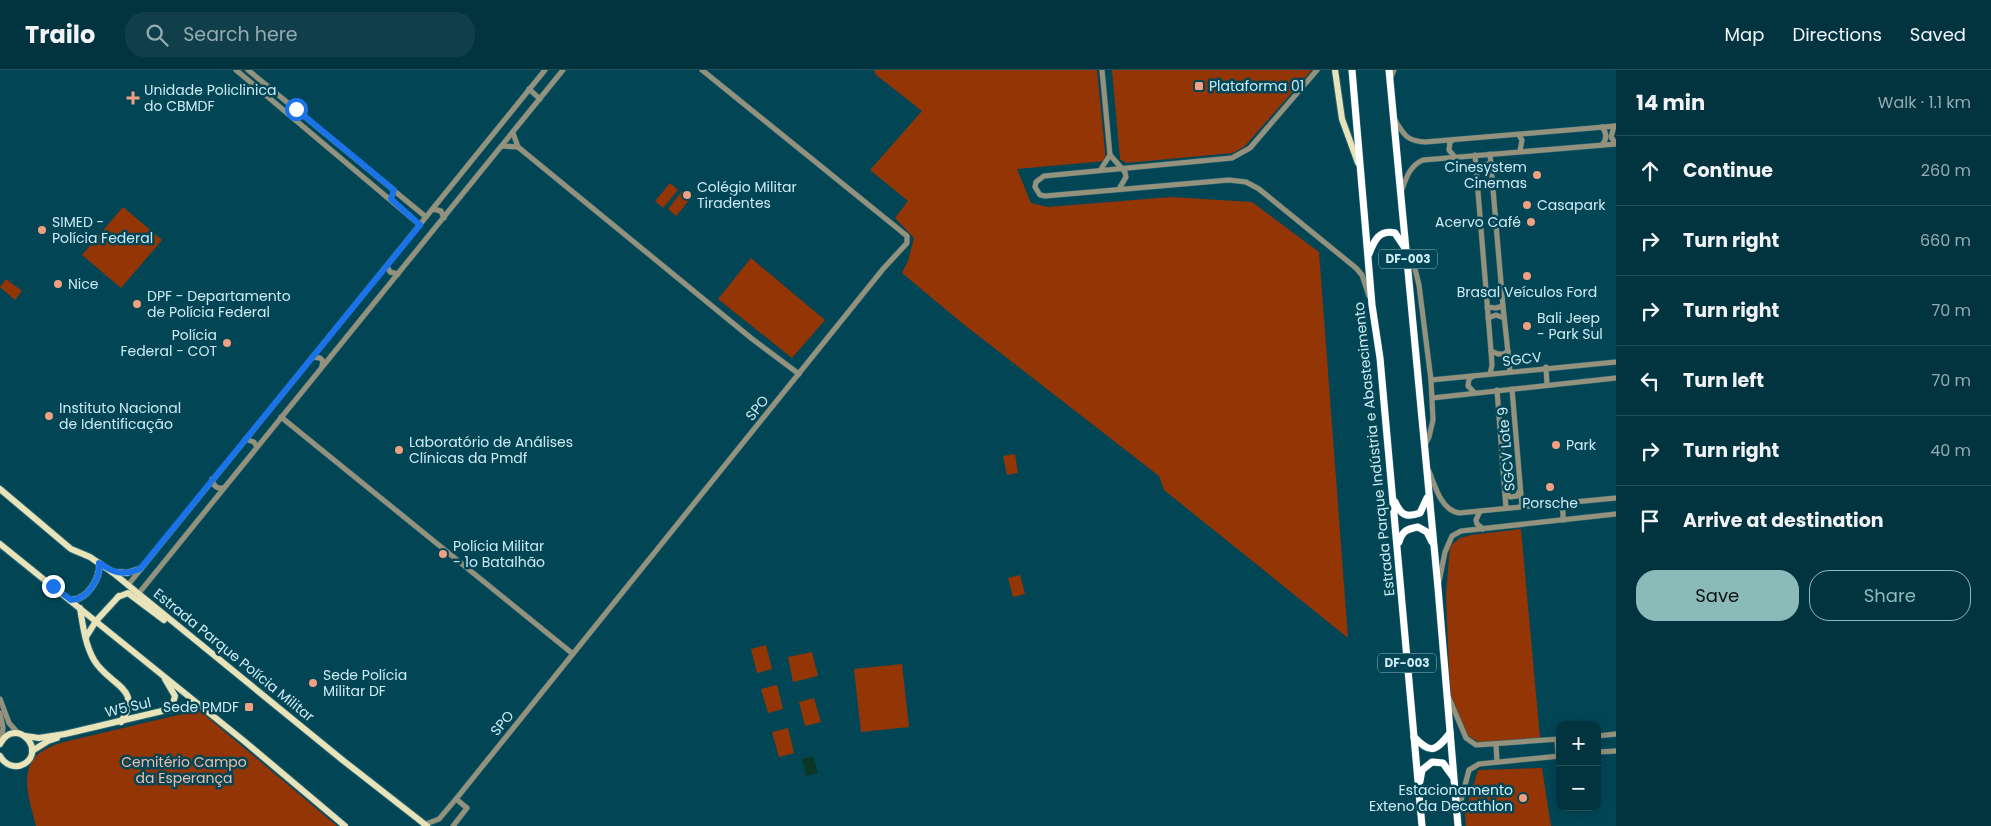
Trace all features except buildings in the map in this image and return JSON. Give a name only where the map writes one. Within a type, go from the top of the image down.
[{"type":"highway","name":"Estrada Parque Indústria e Abastecimento","points":[[1352,70],[1372,305],[1380,358],[1398,546],[1422,826]]},
{"type":"highway","name":"DF-003","points":[[1389,70],[1438,588],[1458,826]]},
{"type":"highway","points":[[1368,255],[1378,236],[1382,233],[1390,232],[1395,233],[1400,238],[1407,251]]},
{"type":"highway","points":[[1393,497],[1401,512],[1411,516],[1420,513],[1424,507],[1428,490]]},
{"type":"highway","points":[[1398,546],[1401,535],[1408,529],[1418,527],[1426,532],[1433,545]]},
{"type":"highway","points":[[1413,737],[1427,749],[1432,750],[1441,745],[1450,733]]},
{"type":"highway","points":[[1419,787],[1422,770],[1432,762],[1443,763],[1454,779]]},
{"type":"main road","points":[[1335,70],[1342,119],[1360,168]]},
{"type":"main road","name":"Estrada Parque Polícia Militar","points":[[0,490],[71,549],[112,572],[345,762],[427,825]]},
{"type":"main road","points":[[0,544],[71,600],[345,826]]},
{"type":"main road","points":[[71,600],[77,600],[83,596],[93,584],[99,573],[99,563]]},
{"type":"main road","points":[[112,572],[128,573],[140,569]]},
{"type":"main road","points":[[86,638],[96,621],[128,585]]},
{"type":"main road","points":[[118,597],[126,592],[131,594],[200,648],[208,650]]},
{"type":"main road","points":[[80,608],[86,638],[95,662],[104,673],[126,691],[129,697],[128,711],[121,722]]},
{"type":"main road","points":[[165,677],[175,696],[171,710]]},
{"type":"main road","name":"W5 Sul","points":[[25,736],[39,738],[65,734],[196,703]]},
{"type":"main road","points":[[0,743],[8,735],[18,733],[25,736],[30,742],[32,751]]},
{"type":"main road","name":"W5 Sul","points":[[3,764],[22,765],[30,758],[32,751],[48,741],[65,734]]},
{"type":"main road","points":[[0,756],[3,764]]},
{"type":"street","points":[[236,70],[420,225]]},
{"type":"street","points":[[248,70],[426,217]]},
{"type":"street","points":[[128,585],[545,70]]},
{"type":"street","points":[[138,593],[563,70]]},
{"type":"street","name":"SPO","points":[[440,819],[907,243],[907,236],[702,70]]},
{"type":"street","points":[[1102,70],[1110,155],[1121,168],[1126,178],[1119,189]]},
{"type":"street","points":[[1317,70],[1250,148],[1232,158],[1044,176],[1036,182],[1035,187],[1040,195],[1045,196],[1229,180],[1246,182],[1259,189],[1356,268],[1362,275],[1372,305]]},
{"type":"street","points":[[1390,79],[1394,70]]},
{"type":"street","points":[[529,89],[540,98]]},
{"type":"street","points":[[291,115],[296,109]]},
{"type":"street","points":[[1393,117],[1404,134],[1412,140],[1425,142],[1615,126],[1611,137],[1616,144]]},
{"type":"street","points":[[1602,127],[1606,138],[1602,145]]},
{"type":"street","points":[[513,133],[518,147],[751,338],[799,374]]},
{"type":"street","points":[[1519,135],[1522,140],[1520,151]]},
{"type":"street","points":[[1453,140],[1450,142],[1449,150],[1454,156]]},
{"type":"street","points":[[1401,193],[1408,174],[1418,162],[1454,156],[1616,144]]},
{"type":"street","points":[[502,146],[518,147]]},
{"type":"street","points":[[345,160],[351,154]]},
{"type":"street","points":[[1490,154],[1510,371]]},
{"type":"street","points":[[1101,170],[1110,155]]},
{"type":"street","points":[[1476,155],[1492,366],[1490,374]]},
{"type":"street","points":[[1476,168],[1484,164],[1492,167]]},
{"type":"street","points":[[391,199],[394,190]]},
{"type":"street","points":[[433,209],[441,210],[444,218]]},
{"type":"street","points":[[1407,251],[1413,261],[1419,285],[1431,380],[1433,420],[1429,437],[1424,447]]},
{"type":"street","points":[[387,266],[390,272],[398,274]]},
{"type":"street","points":[[1488,307],[1496,308],[1503,306]]},
{"type":"street","points":[[1488,318],[1496,315],[1504,318]]},
{"type":"street","points":[[1491,351],[1504,354],[1508,351]]},
{"type":"street","points":[[312,357],[320,358],[322,366]]},
{"type":"street","name":"SGCV","points":[[1431,380],[1546,367],[1616,362]]},
{"type":"street","points":[[1546,367],[1547,385]]},
{"type":"street","points":[[1473,375],[1469,379],[1468,386],[1474,392]]},
{"type":"street","name":"SGCV","points":[[1432,398],[1616,378]]},
{"type":"street","name":"SGCV Lote 9","points":[[1512,389],[1522,507]]},
{"type":"street","name":"SGCV Lote 9","points":[[1497,390],[1506,508]]},
{"type":"street","points":[[281,417],[573,654]]},
{"type":"street","points":[[246,439],[251,440],[257,447]]},
{"type":"street","points":[[1426,464],[1434,485],[1445,505],[1455,512],[1616,498]]},
{"type":"street","points":[[212,479],[216,487],[223,488]]},
{"type":"street","points":[[1505,491],[1510,497],[1517,496],[1520,490]]},
{"type":"street","points":[[1560,503],[1563,520]]},
{"type":"street","points":[[1480,511],[1476,524],[1483,529]]},
{"type":"street","points":[[1438,588],[1445,552],[1452,536],[1461,531],[1616,514]]},
{"type":"street","points":[[1447,695],[1466,738],[1476,745],[1556,739]]},
{"type":"street","points":[[0,699],[6,718],[18,733]]},
{"type":"street","points":[[0,713],[2,728],[0,743]]},
{"type":"street","points":[[1601,736],[1616,734]]},
{"type":"street","points":[[1496,744],[1497,762]]},
{"type":"street","points":[[1601,752],[1616,751]]},
{"type":"street","points":[[1457,814],[1470,770],[1479,764],[1556,756]]},
{"type":"street","points":[[454,826],[467,808],[456,799]]},
{"type":"street","points":[[427,825],[440,819]]},
{"type":"street","points":[[438,826],[440,819]]},
{"type":"green space","points":[[874,70],[1097,70],[1106,161],[1017,169],[1031,203],[1048,207],[1171,197],[1252,202],[1319,252],[1348,638],[1164,490],[1159,476],[962,323],[902,273],[908,261],[914,238],[895,218],[908,201],[870,170],[922,111],[875,74]]},
{"type":"green space","points":[[1112,70],[1312,70],[1244,147],[1233,153],[1126,163],[1120,159]]},
{"type":"green space","points":[[670,183],[678,190],[663,208],[655,201]]},
{"type":"green space","points":[[682,191],[691,198],[676,216],[668,209]]},
{"type":"green space","points":[[123,207],[162,240],[121,288],[82,255]]},
{"type":"green space","points":[[751,258],[825,320],[792,358],[718,299]]},
{"type":"green space","points":[[6,279],[22,291],[15,300],[0,287]]},
{"type":"green space","points":[[1015,454],[1018,473],[1007,475],[1003,456]]},
{"type":"green space","points":[[1521,529],[1540,738],[1480,743],[1467,735],[1450,696],[1446,595],[1450,546],[1460,538],[1471,535]]},
{"type":"green space","points":[[1020,575],[1025,594],[1013,597],[1008,578]]},
{"type":"green space","points":[[766,645],[772,669],[757,673],[751,649]]},
{"type":"green space","points":[[812,652],[818,676],[793,682],[788,657]]},
{"type":"green space","points":[[902,664],[909,727],[861,732],[854,669]]},
{"type":"green space","points":[[777,685],[783,709],[768,713],[761,689]]},
{"type":"green space","points":[[814,698],[821,722],[805,726],[799,702]]},
{"type":"green space","name":"Cemitério Campo da Esperança","points":[[199,710],[337,826],[36,826],[27,786],[31,764],[37,755],[48,748],[64,742]]},
{"type":"green space","points":[[788,728],[794,753],[779,757],[772,732]]},
{"type":"green space","name":"Estacionamento Exteno da Decathlon","points":[[1542,768],[1551,826],[1466,826],[1465,813],[1478,770]]},
{"type":"shaded area","points":[[813,756],[818,773],[806,776],[802,759]]},
{"type":"place","name":"Plataforma 01","points":[[1199,86]]},
{"type":"place","name":"Unidade Policlinica do CBMDF","points":[[133,98]]},
{"type":"place","name":"Cinesystem Cinemas","points":[[1537,175]]},
{"type":"place","name":"Colégio Militar Tiradentes","points":[[687,195]]},
{"type":"place","name":"Casapark","points":[[1527,205]]},
{"type":"place","name":"Acervo Café","points":[[1531,222]]},
{"type":"place","name":"SIMED - Polícia Federal","points":[[42,230]]},
{"type":"place","name":"Brasal Veículos Ford","points":[[1527,276]]},
{"type":"place","name":"Nice","points":[[58,284]]},
{"type":"place","name":"DPF - Departamento de Polícia Federal","points":[[137,304]]},
{"type":"place","name":"Bali Jeep - Park Sul","points":[[1527,326]]},
{"type":"place","name":"Polícia Federal - COT","points":[[227,343]]},
{"type":"place","name":"Instituto Nacional de Identificação","points":[[49,416]]},
{"type":"place","name":"Park","points":[[1556,445]]},
{"type":"place","name":"Laboratório de Análises Clínicas da Pmdf","points":[[399,450]]},
{"type":"place","name":"Porsche","points":[[1550,487]]},
{"type":"place","name":"Polícia Militar - 1o Batalhão","points":[[443,554]]},
{"type":"place","name":"Sede Polícia Militar DF","points":[[313,683]]},
{"type":"place","name":"Sede PMDF","points":[[249,707]]},
{"type":"place","name":"Estacionamento Exteno da Decathlon","points":[[1523,798]]},
{"type":"route","points":[[53,586],[71,600],[77,600],[86,593],[97,578],[100,569],[99,563],[112,572],[128,573],[140,569],[420,225],[391,199],[394,190],[296,109]]}]
